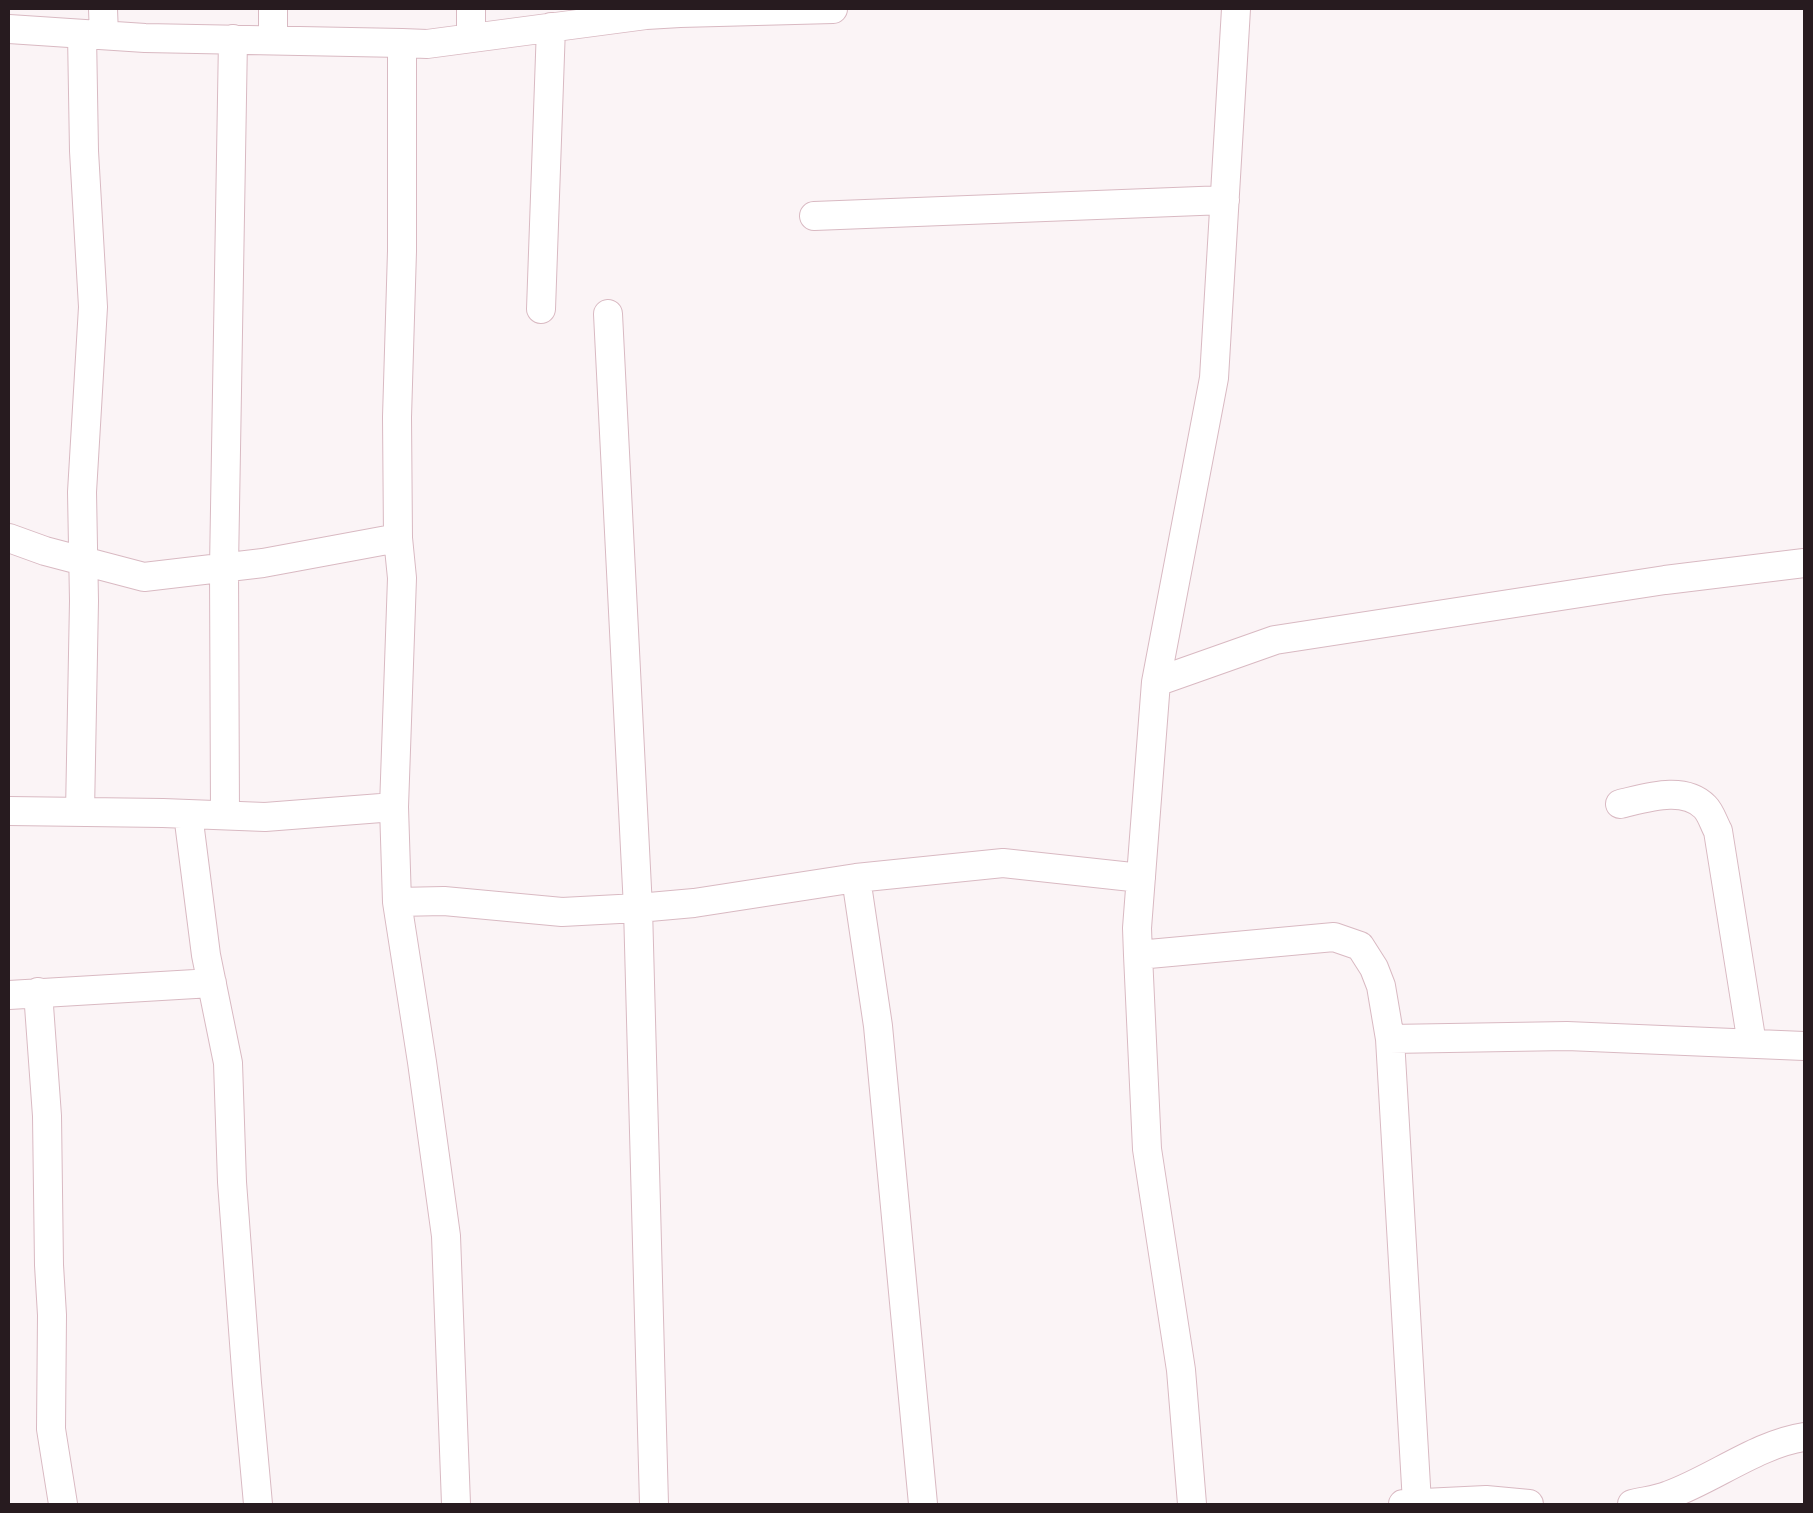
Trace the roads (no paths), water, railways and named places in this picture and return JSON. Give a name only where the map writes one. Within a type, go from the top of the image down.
[{"type":"street","points":[[273,9],[273,40]]},
{"type":"street","points":[[470,38],[471,9]]},
{"type":"street","points":[[9,29],[96,26],[233,39],[427,44],[680,11],[833,9]]},
{"type":"street","points":[[1192,1504],[1181,1370],[1148,1149],[1137,928],[1156,682],[1214,378],[1236,9]]},
{"type":"street","points":[[80,812],[82,492],[93,307],[84,150],[96,26]]},
{"type":"street","points":[[541,309],[551,27]]},
{"type":"street","points":[[225,815],[224,567],[233,39]]},
{"type":"street","points":[[402,43],[402,251],[397,416],[398,538],[402,578],[394,806],[397,902],[422,1062],[446,1236],[456,1504]]},
{"type":"street","points":[[814,216],[1225,200]]},
{"type":"street","points":[[608,314],[638,908],[654,1504]]},
{"type":"street","points":[[9,538],[45,551],[144,577],[263,563],[398,538]]},
{"type":"street","points":[[1156,682],[1275,640],[1665,580],[1804,563]]},
{"type":"street","points":[[1620,804],[1656,795],[1686,795],[1706,807],[1718,831],[1752,1044]]},
{"type":"street","points":[[9,810],[225,815],[265,818],[394,806]]},
{"type":"street","points":[[188,814],[206,955],[228,1063],[232,1182],[258,1504]]},
{"type":"street","points":[[397,902],[444,901],[562,912],[638,908],[694,903],[856,878],[1003,862],[1141,878]]},
{"type":"street","points":[[856,878],[878,1026],[923,1504]]},
{"type":"street","points":[[1138,955],[1334,937],[1360,946],[1374,968],[1381,986],[1390,1039],[1410,1504],[1487,1502],[1529,1504]]},
{"type":"street","points":[[9,995],[212,984]]},
{"type":"street","points":[[38,992],[47,1116],[49,1265],[52,1315],[51,1429],[63,1504]]},
{"type":"street","points":[[1390,1039],[1567,1036],[1804,1046]]},
{"type":"street","points":[[1632,1504],[1669,1496],[1744,1459],[1792,1439],[1804,1437]]}]
